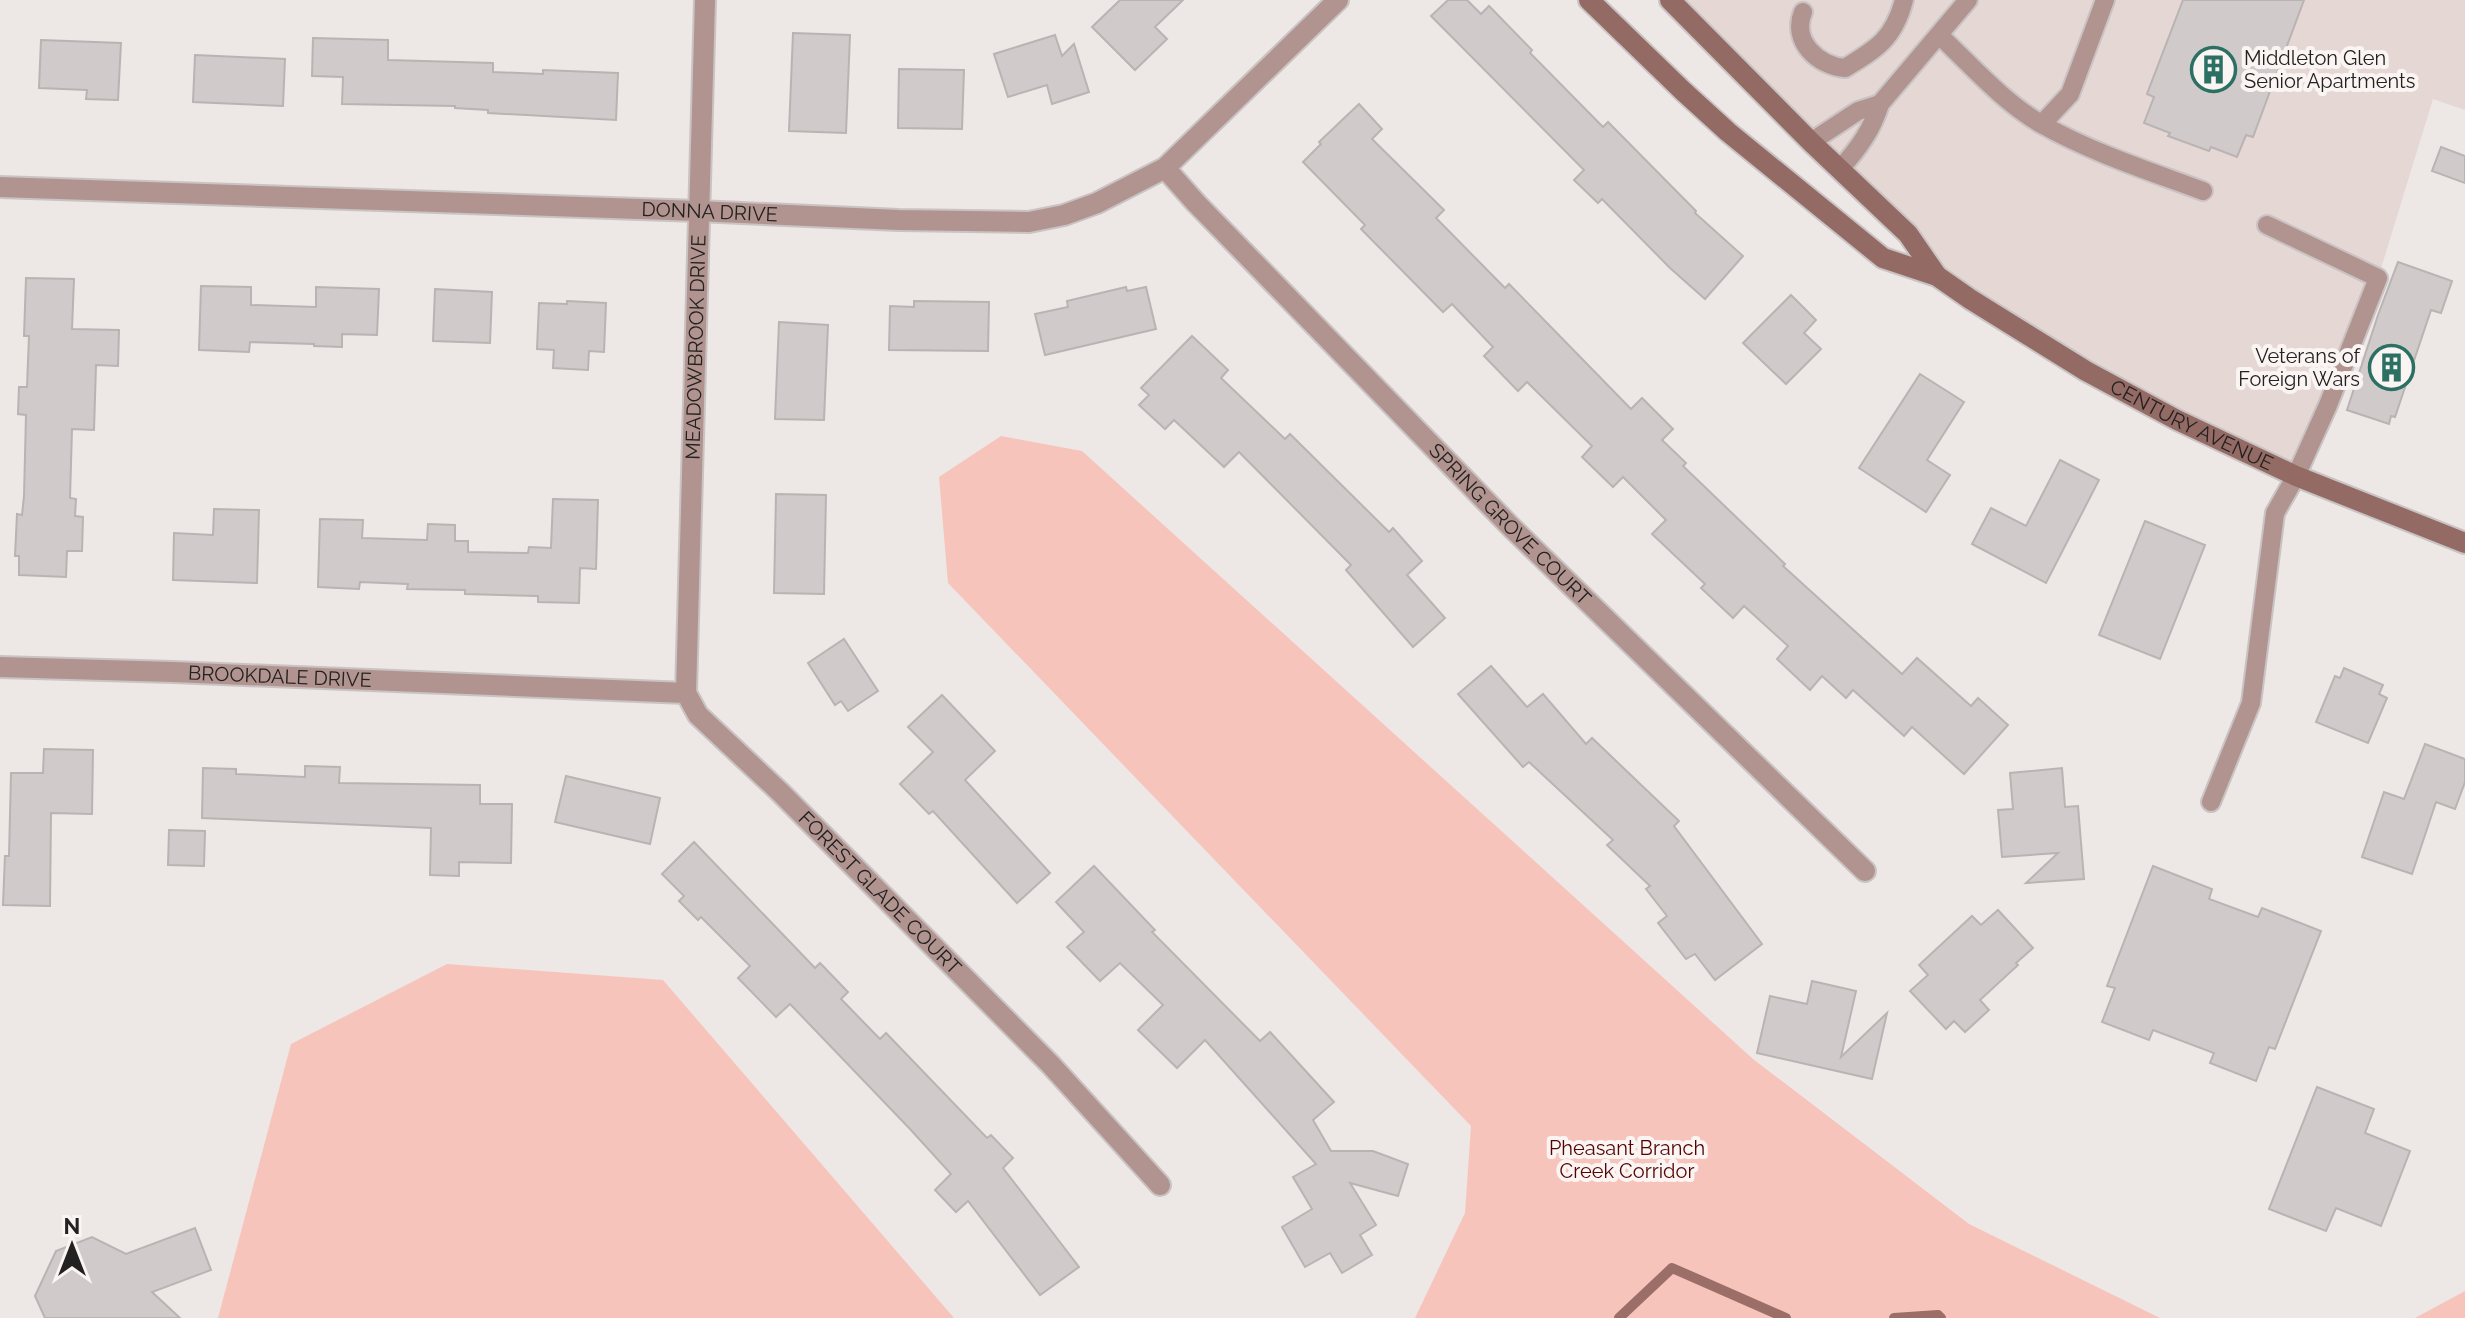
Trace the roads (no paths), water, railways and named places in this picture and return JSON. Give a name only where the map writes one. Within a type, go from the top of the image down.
[{"type":"main road","name":"CENTURY AVENUE","points":[[1589,0],[1728,132],[1883,258],[1937,276],[2086,371],[2177,420],[2296,476],[2465,543]]},
{"type":"main road","name":"CENTURY AVENUE","points":[[1670,0],[1811,142],[1908,234],[1937,276]]},
{"type":"street","name":"MEADOWBROOK DRIVE","points":[[686,693],[705,0]]},
{"type":"street","name":"DONNA DRIVE","points":[[0,187],[899,220],[1029,222],[1086,207],[1165,168],[1338,0]]},
{"type":"street","name":"SPRING GROVE COURT","points":[[1165,168],[1511,527],[1865,871]]},
{"type":"street","name":"BROOKDALE DRIVE","points":[[0,667],[686,693]]},
{"type":"street","name":"FOREST GLADE COURT","points":[[686,693],[698,715],[781,793],[1051,1065],[1160,1185]]},
{"type":"lane","points":[[1803,12],[1799,20],[1800,34],[1810,51],[1821,62],[1845,68],[1888,38],[1898,23],[1904,0]]},
{"type":"lane","points":[[1840,169],[1863,141],[1880,104],[1968,0]]},
{"type":"lane","points":[[2042,124],[2070,94],[2105,0]]},
{"type":"lane","points":[[1940,36],[2013,105],[2042,124],[2098,152],[2203,191]]},
{"type":"lane","points":[[1811,142],[1858,111],[1880,104]]},
{"type":"lane","points":[[2211,802],[2251,703],[2275,513],[2296,476],[2328,405],[2378,278],[2267,225]]},
{"type":"waterway","points":[[1619,1318],[1672,1268],[1786,1318]]},
{"type":"waterway","points":[[1894,1318],[1938,1315],[1941,1318]]},
{"type":"place","name":"Middleton Glen Senior Apartments","points":[[2213,69]]},
{"type":"place","name":"Veterans of Foreign Wars","points":[[2391,367]]},
{"type":"park label","name":"Pheasant Branch Creek Corridor","points":[[1627,1160]]}]
